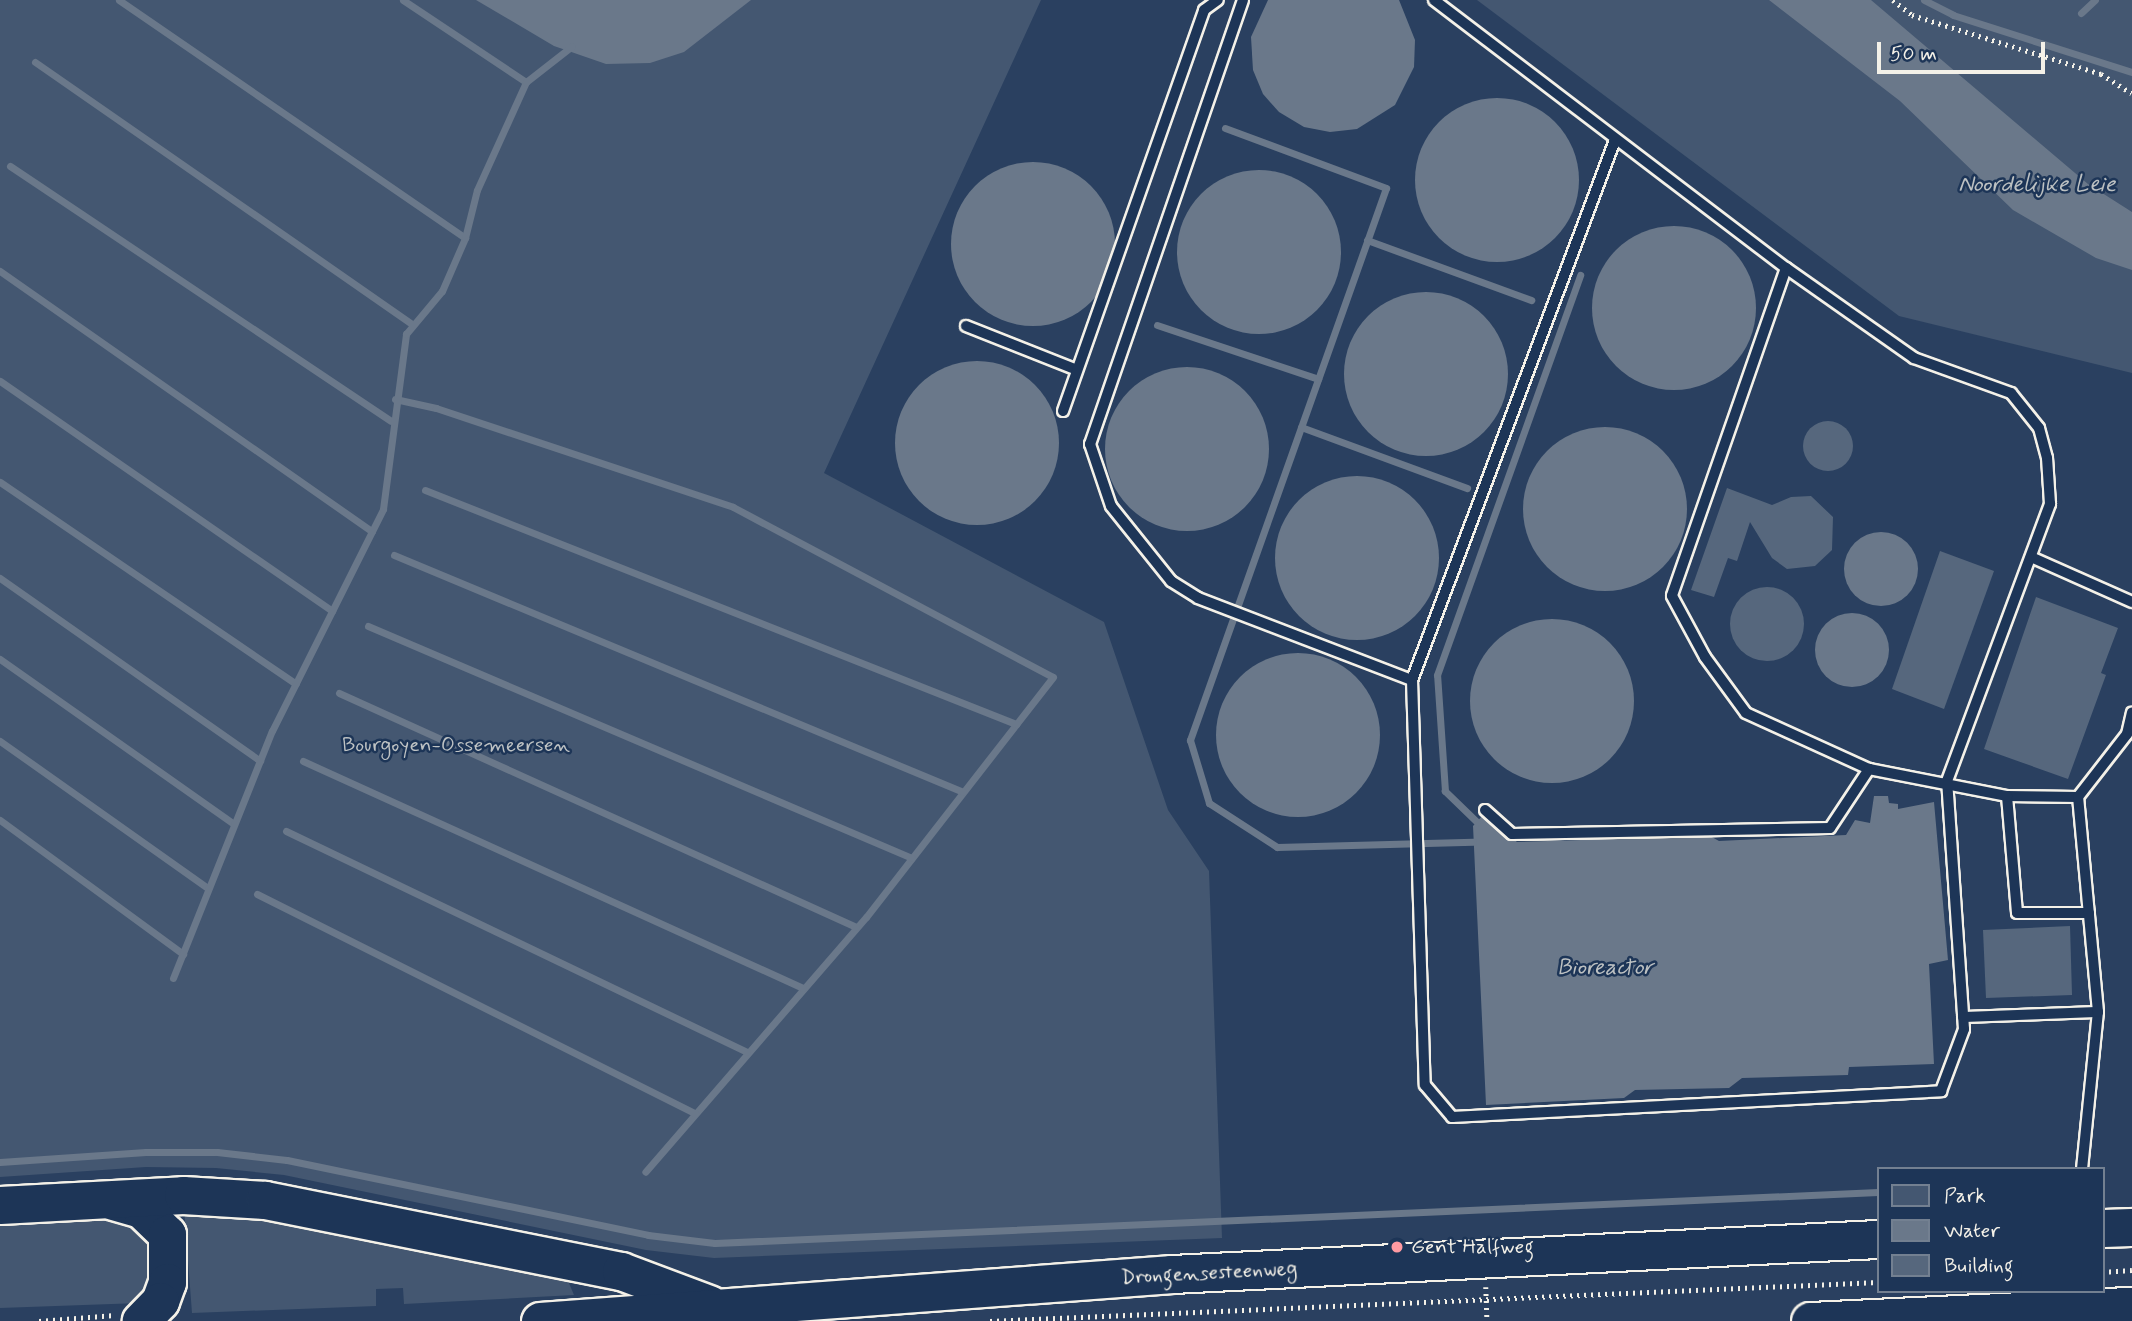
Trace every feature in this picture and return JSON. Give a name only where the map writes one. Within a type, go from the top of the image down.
[{"type":"highway","points":[[0,1205],[98,1197],[183,1195],[265,1200],[621,1271],[719,1308]]},
{"type":"highway","points":[[98,1197],[141,1209],[167,1234],[167,1282],[145,1317]]},
{"type":"highway","points":[[2104,1228],[2132,1227]]},
{"type":"highway","name":"Drongensesteenweg","points":[[540,1321],[1172,1274],[1876,1239]]},
{"type":"highway","points":[[1810,1321],[2132,1306]]},
{"type":"lane","points":[[1063,411],[1204,10],[1218,0]]},
{"type":"lane","points":[[1243,0],[1090,443],[1111,506],[1171,581],[1222,608],[1412,680]]},
{"type":"lane","points":[[1434,0],[1787,268],[1914,358],[2011,393],[2039,428],[2047,458],[2050,505],[1947,781],[1964,1029],[1941,1091],[1452,1117],[1425,1085],[1412,680],[1615,139]]},
{"type":"lane","points":[[1787,268],[1672,596],[1705,657],[1746,713],[1869,769],[1947,781],[2007,796],[2078,797]]},
{"type":"lane","points":[[966,326],[1077,370]]},
{"type":"lane","points":[[2031,557],[2132,602]]},
{"type":"lane","points":[[2082,1167],[2098,1012],[2078,797],[2127,734],[2132,713]]},
{"type":"lane","points":[[1485,810],[1511,834],[1830,828],[1869,769]]},
{"type":"lane","points":[[2007,796],[2017,913],[2089,913]]},
{"type":"lane","points":[[1963,1017],[2098,1012]]},
{"type":"path","points":[[1893,0],[1912,15],[2101,74],[2132,93]]},
{"type":"path","points":[[2104,1272],[2132,1270]]},
{"type":"path","points":[[990,1321],[1876,1282]]},
{"type":"path","points":[[39,1321],[145,1317]]},
{"type":"green space","name":"Bourgoyen-Ossemeersen","points":[[0,0],[1041,0],[824,473],[1104,622],[1168,810],[1209,871],[1222,1238],[714,1258],[646,1250],[284,1175],[216,1168],[146,1167],[0,1177]]},
{"type":"green space","points":[[1477,0],[2132,0],[2132,373],[1899,316]]},
{"type":"green space","points":[[183,1195],[558,1257],[574,1295],[404,1304],[403,1288],[376,1289],[376,1306],[192,1313]]},
{"type":"green space","points":[[97,1211],[148,1231],[157,1264],[140,1303],[0,1308],[0,1218]]},
{"type":"water","points":[[476,0],[751,0],[684,52],[650,63],[606,64],[554,46]]},
{"type":"water","points":[[1268,0],[1399,0],[1415,40],[1414,67],[1395,105],[1357,129],[1330,132],[1304,127],[1279,112],[1263,94],[1253,70],[1251,37]]},
{"type":"water","name":"Noordelijke Leie","points":[[1769,0],[1871,0],[2088,184],[2132,212],[2132,270],[2096,258],[2013,210],[1900,101]]},
{"type":"water","points":[[1497,98],[1528,104],[1555,122],[1573,149],[1579,180],[1573,211],[1555,238],[1528,256],[1497,262],[1466,256],[1439,238],[1421,211],[1415,180],[1421,149],[1439,122],[1466,104]]},
{"type":"water","points":[[1033,162],[1064,168],[1091,186],[1109,213],[1115,244],[1109,275],[1091,302],[1064,320],[1033,326],[1002,320],[975,302],[957,275],[951,244],[957,213],[975,186],[1002,168]]},
{"type":"water","points":[[1259,170],[1290,176],[1317,194],[1335,221],[1341,252],[1335,283],[1317,310],[1290,328],[1259,334],[1228,328],[1201,310],[1183,283],[1177,252],[1183,221],[1201,194],[1228,176]]},
{"type":"water","points":[[1674,226],[1705,232],[1732,250],[1750,277],[1756,308],[1750,339],[1732,366],[1705,384],[1674,390],[1643,384],[1616,366],[1598,339],[1592,308],[1598,277],[1616,250],[1643,232]]},
{"type":"water","points":[[1426,292],[1457,298],[1484,316],[1502,343],[1508,374],[1502,405],[1484,432],[1457,450],[1426,456],[1395,450],[1368,432],[1350,405],[1344,374],[1350,343],[1368,316],[1395,298]]},
{"type":"water","points":[[977,361],[1008,367],[1035,385],[1053,412],[1059,443],[1053,474],[1035,501],[1008,519],[977,525],[946,519],[919,501],[901,474],[895,443],[901,412],[919,385],[946,367]]},
{"type":"water","points":[[1187,367],[1218,373],[1245,391],[1263,418],[1269,449],[1263,480],[1245,507],[1218,525],[1187,531],[1156,525],[1129,507],[1111,480],[1105,449],[1111,418],[1129,391],[1156,373]]},
{"type":"water","points":[[1605,427],[1636,433],[1663,451],[1681,478],[1687,509],[1681,540],[1663,567],[1636,585],[1605,591],[1574,585],[1547,567],[1529,540],[1523,509],[1529,478],[1547,451],[1574,433]]},
{"type":"water","points":[[1357,476],[1388,482],[1415,500],[1433,527],[1439,558],[1433,589],[1415,616],[1388,634],[1357,640],[1326,634],[1299,616],[1281,589],[1275,558],[1281,527],[1299,500],[1326,482]]},
{"type":"water","points":[[1881,532],[1895,535],[1907,543],[1915,555],[1918,569],[1915,583],[1907,595],[1895,603],[1881,606],[1867,603],[1855,595],[1847,583],[1844,569],[1847,555],[1855,543],[1867,535]]},
{"type":"water","points":[[1845,613],[1859,613],[1873,619],[1883,629],[1889,650],[1883,671],[1873,681],[1859,687],[1845,687],[1831,681],[1821,671],[1815,657],[1815,643],[1821,629],[1831,619]]},
{"type":"water","points":[[1552,619],[1583,625],[1610,643],[1628,670],[1634,701],[1628,732],[1610,759],[1583,777],[1552,783],[1521,777],[1494,759],[1476,732],[1470,701],[1476,670],[1494,643],[1521,625]]},
{"type":"water","points":[[1298,653],[1329,659],[1356,677],[1374,704],[1380,735],[1374,766],[1356,793],[1329,811],[1298,817],[1267,811],[1240,793],[1222,766],[1216,735],[1222,704],[1240,677],[1267,659]]},
{"type":"water","name":"Bioreactor","points":[[1874,796],[1888,796],[1889,803],[1898,804],[1898,809],[1934,802],[1948,960],[1929,964],[1934,1064],[1849,1067],[1848,1075],[1742,1078],[1729,1088],[1635,1090],[1624,1098],[1486,1105],[1473,826],[1483,815],[1517,842],[1710,836],[1719,841],[1846,835],[1855,820],[1870,823]]},
{"type":"building","points":[[1828,421],[1846,428],[1853,446],[1846,464],[1828,471],[1810,464],[1803,446],[1810,428]]},
{"type":"building","points":[[1727,488],[1772,505],[1791,497],[1811,496],[1833,517],[1832,550],[1815,566],[1787,569],[1772,558],[1750,522],[1737,561],[1728,558],[1714,597],[1691,590]]},
{"type":"building","points":[[1940,551],[1994,571],[1944,709],[1892,689]]},
{"type":"building","points":[[1767,587],[1781,590],[1793,598],[1801,610],[1804,624],[1801,638],[1793,650],[1781,658],[1767,661],[1753,658],[1741,650],[1733,638],[1730,624],[1733,610],[1741,598],[1753,590]]},
{"type":"building","points":[[2036,597],[2118,628],[2101,673],[2106,675],[2068,779],[1984,749]]},
{"type":"building","points":[[2070,926],[2072,995],[1986,998],[1983,930]]},
{"type":"waterway","points":[[119,0],[465,238]]},
{"type":"waterway","points":[[403,0],[526,82]]},
{"type":"waterway","points":[[1924,0],[1953,15],[2132,72]]},
{"type":"waterway","points":[[2081,13],[2095,0]]},
{"type":"waterway","points":[[173,978],[272,731],[383,509],[406,334],[442,291],[465,238],[477,190],[526,82],[572,46]]},
{"type":"waterway","points":[[35,62],[413,325]]},
{"type":"waterway","points":[[1225,128],[1386,188],[1190,740],[1209,803],[1277,847],[1473,842]]},
{"type":"waterway","points":[[10,166],[391,421]]},
{"type":"waterway","points":[[1367,240],[1531,300]]},
{"type":"waterway","points":[[0,271],[372,531]]},
{"type":"waterway","points":[[1477,822],[1445,791],[1437,675],[1580,275]]},
{"type":"waterway","points":[[1157,325],[1318,379]]},
{"type":"waterway","points":[[0,381],[332,611]]},
{"type":"waterway","points":[[395,399],[436,408],[733,507],[1053,677],[866,917],[645,1172]]},
{"type":"waterway","points":[[1301,427],[1467,488]]},
{"type":"waterway","points":[[0,482],[296,684]]},
{"type":"waterway","points":[[425,490],[1016,724]]},
{"type":"waterway","points":[[394,555],[963,792]]},
{"type":"waterway","points":[[0,578],[260,761]]},
{"type":"waterway","points":[[368,626],[912,858]]},
{"type":"waterway","points":[[0,659],[234,824]]},
{"type":"waterway","points":[[339,693],[856,927]]},
{"type":"waterway","points":[[0,741],[208,888]]},
{"type":"waterway","points":[[303,761],[803,988]]},
{"type":"waterway","points":[[0,820],[183,954]]},
{"type":"waterway","points":[[286,831],[747,1052]]},
{"type":"waterway","points":[[257,894],[695,1113]]},
{"type":"waterway","points":[[0,1162],[146,1152],[217,1152],[287,1160],[648,1235],[715,1243],[1876,1192]]},
{"type":"place","name":"Gent Halfweg","points":[[1397,1247]]}]
